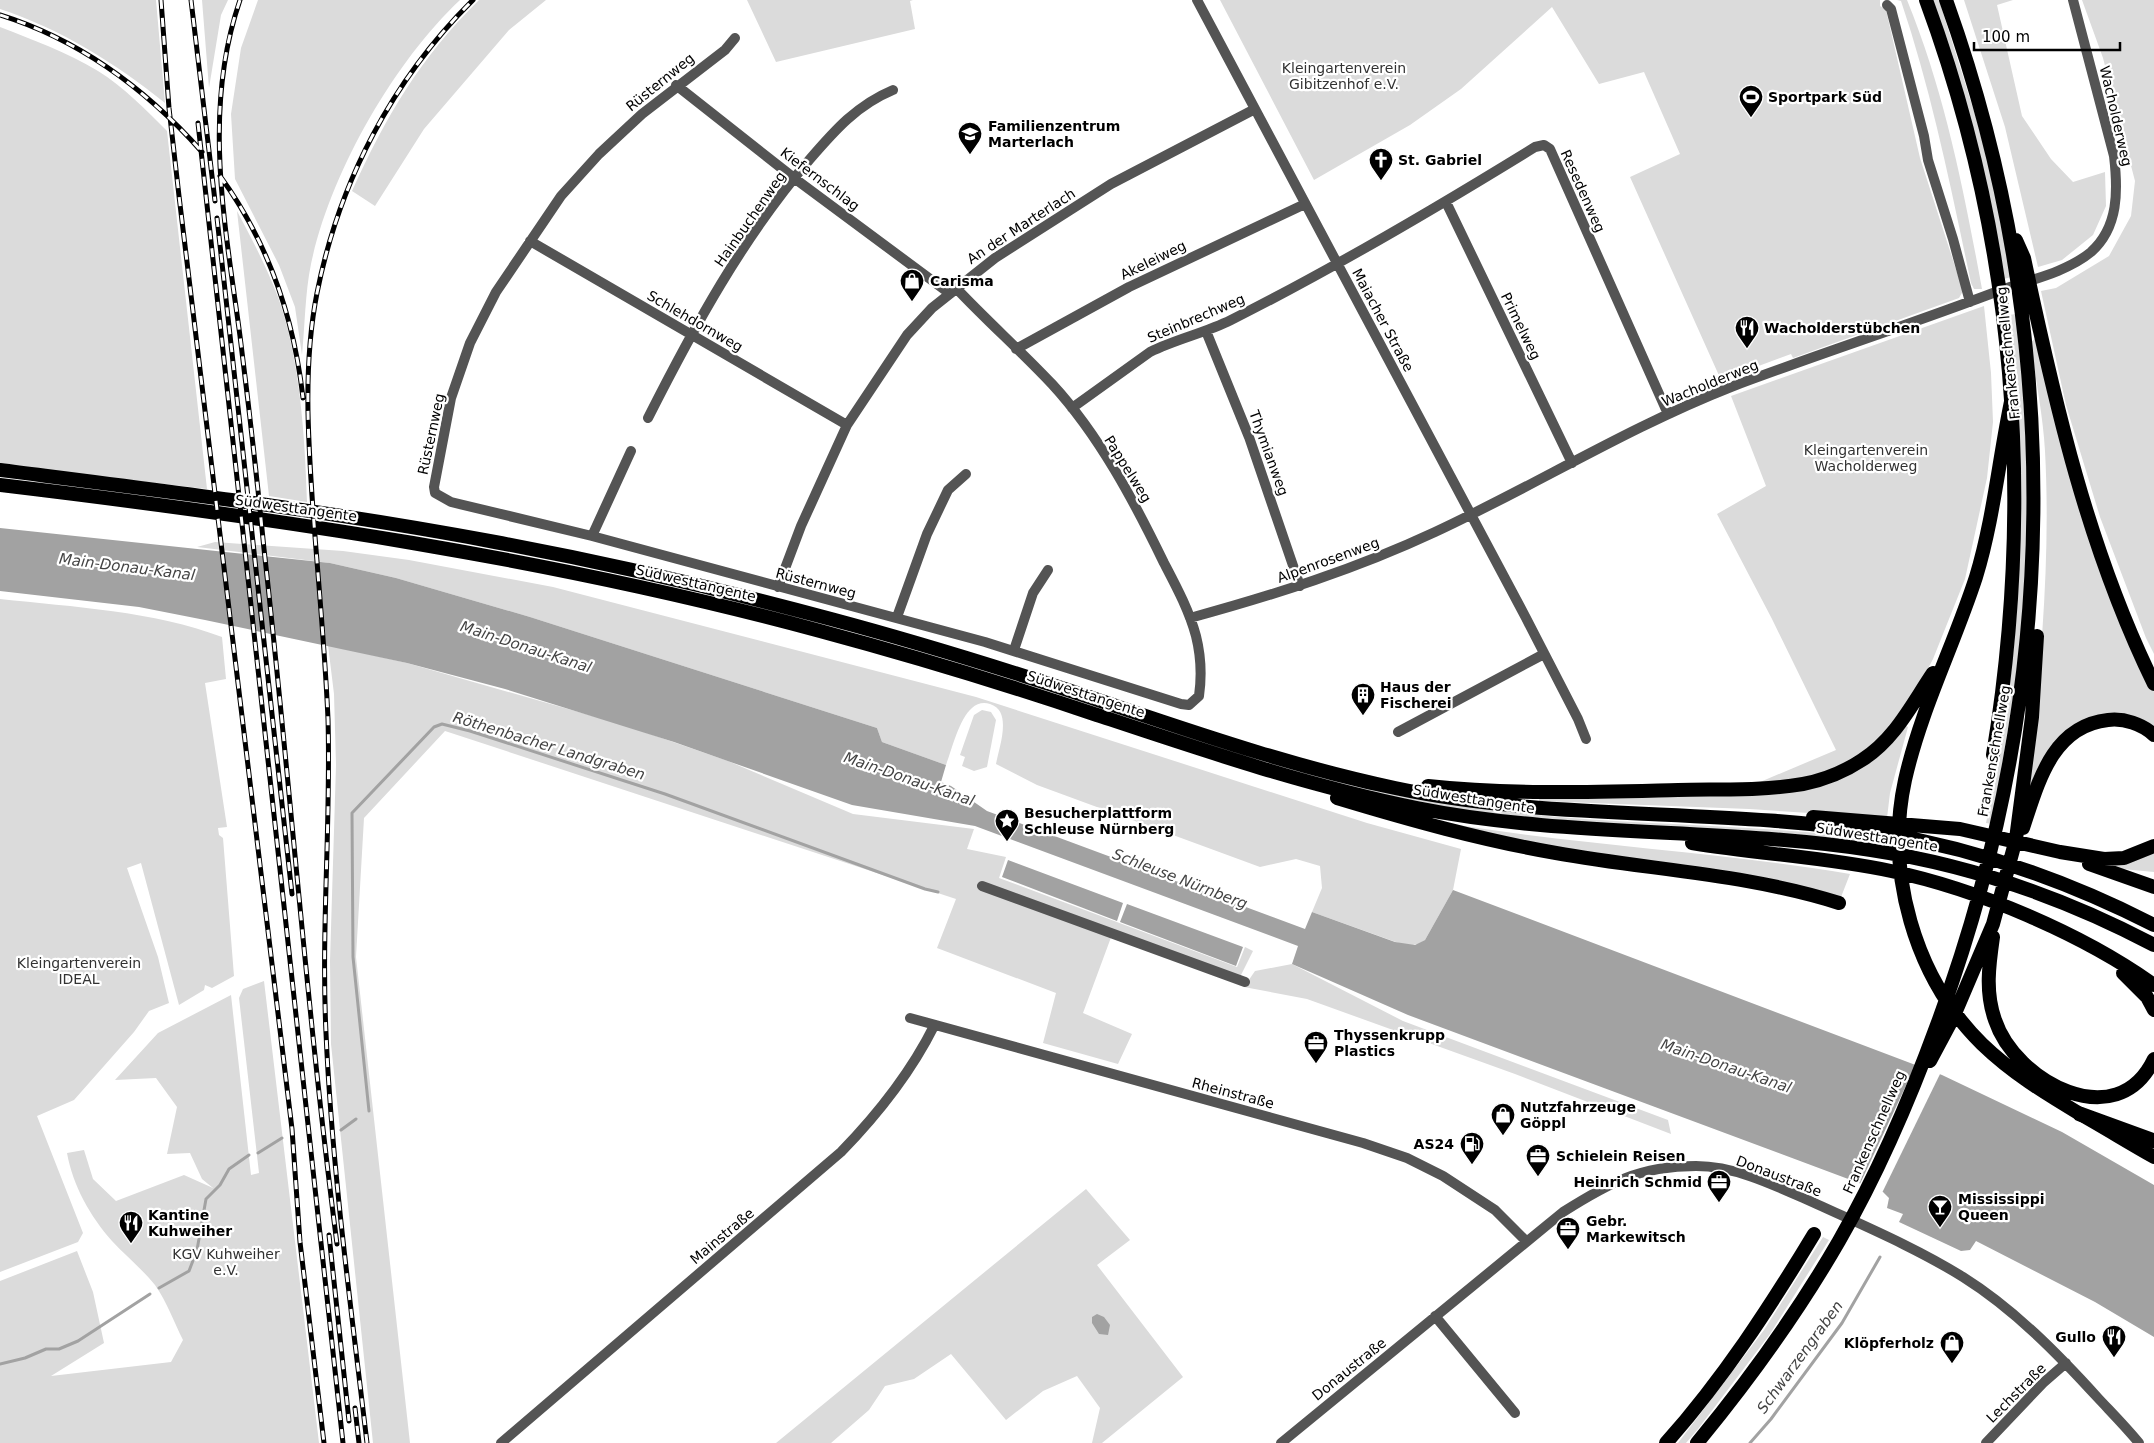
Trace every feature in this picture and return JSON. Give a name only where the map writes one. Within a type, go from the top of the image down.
[{"type":"highway","name":"Frankenschnellweg","points":[[1926,0],[1965,122],[1996,264],[2004,316],[2012,397],[2016,480],[2015,560],[2007,656],[1993,756]]},
{"type":"highway","name":"Frankenschnellweg","points":[[1697,1443],[1750,1376],[1838,1243],[1874,1174],[1911,1091],[1966,944],[1998,825],[2018,720],[2027,648],[2035,548],[2028,310],[2019,259],[2007,222],[1982,114],[1946,0]]},
{"type":"highway","points":[[2028,310],[2078,490],[2104,566],[2132,634],[2138,654],[2154,684]]},
{"type":"highway","points":[[2012,397],[2003,437],[1994,503],[1983,551],[1918,730],[1902,801],[1899,847],[1903,890],[1922,952],[1940,989],[1959,1017],[1982,1044],[2014,1071],[2080,1114],[2154,1156]]},
{"type":"highway","name":"Südwesttangente","points":[[0,470],[351,518],[495,542],[635,571],[761,600],[886,634],[1262,753],[1371,783],[1445,798],[1520,808],[1735,819],[1862,831],[1952,848],[2047,877],[2094,896],[2154,925]]},
{"type":"highway","name":"Südwesttangente","points":[[0,485],[376,536],[502,558],[643,587],[780,620],[896,652],[1272,771],[1376,799],[1460,815],[1536,825],[1800,841],[1916,858],[2024,888],[2080,909],[2154,945]]},
{"type":"highway","points":[[2018,832],[2032,717],[2040,601],[2035,548]]},
{"type":"highway","points":[[2132,634],[2154,670]]},
{"type":"highway","points":[[1371,783],[1491,791],[1586,792],[1742,788],[1802,784],[1835,775],[1874,752],[1905,717],[1948,651]]},
{"type":"highway","points":[[1911,1091],[1940,1046],[1954,1018],[1993,924],[2018,832],[2043,771],[2052,755],[2069,736],[2085,726],[2113,720],[2135,724],[2154,735]]},
{"type":"highway","points":[[1272,771],[1290,784],[1463,835],[1556,853],[1770,886],[1839,903]]},
{"type":"highway","points":[[1735,819],[1794,816],[1916,824],[1960,829],[2060,852],[2114,859],[2138,854],[2154,846]]},
{"type":"highway","points":[[1638,832],[1695,843],[1831,860],[1892,871],[1936,882],[2010,909],[2119,962],[2154,986]]},
{"type":"highway","points":[[2060,852],[2154,887]]},
{"type":"highway","points":[[1993,924],[1988,972],[1991,1006],[2001,1035],[2012,1052],[2040,1078],[2058,1089],[2089,1097],[2108,1096],[2122,1092],[2144,1076],[2154,1059]]},
{"type":"highway","points":[[2093,949],[2135,984],[2147,997],[2154,1010]]},
{"type":"highway","points":[[2080,1114],[2154,1142]]},
{"type":"highway","points":[[1666,1443],[1732,1361],[1776,1298],[1814,1234]]},
{"type":"street","name":"Maiacher Straße","points":[[1197,0],[1471,515],[1578,719],[1586,739]]},
{"type":"street","name":"Wacholderweg","points":[[1471,515],[1668,414],[1731,387],[1970,302],[2083,257],[2099,243],[2112,219],[2117,192],[2114,156],[2073,0]]},
{"type":"street","points":[[1887,4],[1891,9],[1924,136],[1928,160],[1970,302]]},
{"type":"street","name":"Rüsternweg","points":[[735,38],[725,50],[676,85],[599,154],[561,196],[496,292],[470,343],[451,398],[434,487],[435,493],[451,502],[592,536],[1014,650],[1180,704],[1189,705],[1193,702]]},
{"type":"street","name":"Kiefernschlag","points":[[676,85],[794,178],[952,291]]},
{"type":"street","name":"Hainbuchenweg","points":[[648,418],[691,335],[743,248],[794,178],[843,122],[876,97],[893,90]]},
{"type":"street","name":"An der Marterlach","points":[[778,587],[801,526],[847,425],[907,335],[952,291],[1012,246],[1111,184],[1255,109]]},
{"type":"street","name":"Resedenweg","points":[[1336,263],[1446,202],[1535,147],[1544,145],[1550,149],[1668,414]]},
{"type":"street","name":"Primelweg","points":[[1446,202],[1572,463]]},
{"type":"street","name":"Akeleiweg","points":[[1016,349],[1129,287],[1305,204]]},
{"type":"street","name":"Schlehdornweg","points":[[530,241],[847,425]]},
{"type":"street","name":"Steinbrechweg","points":[[1072,408],[1150,352],[1206,331],[1264,303],[1336,263]]},
{"type":"street","name":"Pappelweg","points":[[952,291],[1052,384],[1072,408],[1110,463],[1141,516],[1190,618],[1201,661],[1199,696],[1193,702]]},
{"type":"street","name":"Thymianweg","points":[[1206,331],[1250,437],[1300,586]]},
{"type":"street","points":[[592,536],[631,450]]},
{"type":"street","points":[[896,618],[927,534],[948,490],[966,474]]},
{"type":"street","name":"Alpenrosenweg","points":[[1190,618],[1300,586],[1367,562],[1471,515]]},
{"type":"street","points":[[1014,650],[1033,593],[1048,570]]},
{"type":"street","points":[[1398,732],[1544,654]]},
{"type":"street","points":[[982,886],[1245,982]]},
{"type":"street","name":"Rheinstraße","points":[[910,1018],[1362,1143],[1400,1156],[1443,1176],[1495,1210],[1526,1241]]},
{"type":"street","name":"Mainstraße","points":[[500,1443],[842,1152],[881,1110],[921,1052],[934,1026]]},
{"type":"street","name":"Donaustraße","points":[[1281,1443],[1563,1212],[1606,1185],[1628,1176],[1668,1167],[1718,1168],[1754,1178],[1793,1193],[1914,1249],[1947,1267],[1998,1302],[2066,1363],[2139,1443]]},
{"type":"street","points":[[1435,1316],[1514,1413]]},
{"type":"street","name":"Lechstraße","points":[[1986,1443],[2043,1383],[2066,1363]]},
{"type":"green space","points":[[0,0],[156,0],[165,103],[107,61],[87,49],[44,26],[0,9]]},
{"type":"green space","points":[[202,0],[228,0],[221,15],[209,88]]},
{"type":"green space","points":[[258,0],[460,0],[411,55],[388,87],[349,158],[320,229],[311,264],[306,298],[302,355],[295,307],[279,265],[235,179],[231,114],[241,48]]},
{"type":"green space","points":[[479,0],[546,0],[509,30],[424,129],[375,206],[352,191],[378,138],[406,89],[422,66],[458,22]]},
{"type":"green space","points":[[747,0],[913,0],[910,1],[915,29],[776,62]]},
{"type":"green space","name":"Kleingartenverein Gibitzenhof e.V.","points":[[1220,0],[1880,0],[1880,6],[1886,10],[1920,158],[1963,291],[1959,298],[1793,358],[1791,354],[1721,380],[1630,177],[1680,154],[1644,72],[1599,84],[1552,7],[1461,89],[1410,125],[1314,180]]},
{"type":"green space","points":[[1897,0],[1907,0],[1943,106],[1968,216],[1982,289],[1974,289],[1971,283],[1948,176],[1922,71],[1901,1]]},
{"type":"green space","points":[[1932,0],[1939,0],[1977,121],[1993,182],[2011,277],[2004,279]]},
{"type":"green space","points":[[1964,0],[2013,0],[1997,5],[2022,116],[2051,159],[2073,182],[2105,172],[2106,206],[2093,235],[2062,260],[2038,267],[2005,127]]},
{"type":"green space","points":[[2082,0],[2154,0],[2154,654],[2146,638],[2100,517],[2066,405],[2041,291],[2056,288],[2109,256],[2131,216],[2135,181],[2103,58]]},
{"type":"green space","points":[[0,27],[62,52],[108,77],[126,91],[167,131],[207,489],[0,465]]},
{"type":"green space","points":[[237,211],[274,286],[292,346],[303,425],[307,502],[269,496]]},
{"type":"green space","name":"Kleingartenverein Wacholderweg","points":[[1984,306],[1991,373],[1993,422],[1987,478],[1965,579],[1933,659],[1920,684],[1877,744],[1820,776],[1753,785],[1836,750],[1772,619],[1717,514],[1766,486],[1731,396]]},
{"type":"green space","points":[[2016,314],[2021,355],[2029,497],[2021,651],[1992,824],[1986,823],[2008,697],[2015,634],[2019,570],[2021,506],[2019,443],[2016,379],[2009,315]]},
{"type":"green space","points":[[2037,337],[2122,627],[2154,692],[2154,730],[2094,718],[2034,784],[2028,784],[2037,701],[2047,534],[2044,437],[2031,342]]},
{"type":"green space","points":[[215,542],[343,551],[409,560],[553,587],[976,697],[1367,823],[1461,849],[1453,890],[1425,940],[1418,944],[1407,946],[1312,912],[1322,888],[1320,866],[1296,859],[1260,867],[1037,785],[996,764],[1003,722],[997,708],[990,704],[978,704],[967,713],[953,743],[946,765],[882,742],[877,728],[530,617],[396,578],[330,563],[197,547]]},
{"type":"green space","name":"Kleingartenverein IDEAL","points":[[0,599],[113,611],[169,621],[222,637],[226,679],[205,683],[227,827],[218,828],[219,835],[223,838],[234,976],[212,988],[205,985],[204,990],[179,1005],[141,863],[127,868],[158,957],[169,1003],[149,1011],[134,1032],[74,1100],[37,1116],[83,1233],[78,1242],[0,1272]]},
{"type":"green space","points":[[328,645],[407,663],[624,725],[728,761],[853,814],[974,829],[967,849],[1006,857],[999,878],[1237,967],[1245,947],[1253,951],[1240,977],[1113,932],[1083,1013],[1132,1034],[1118,1064],[1043,1043],[1056,993],[937,948],[956,899],[445,731],[364,818],[356,957],[410,1443],[373,1443],[331,1044],[330,961],[336,765],[334,694]]},
{"type":"green space","points":[[982,710],[991,712],[996,720],[987,767],[974,771],[962,766],[965,757],[960,755],[974,715]]},
{"type":"green space","points":[[1904,725],[1908,727],[1890,793],[1887,818],[1749,809],[1539,801],[1540,795],[1809,787]]},
{"type":"green space","points":[[1303,771],[1461,806],[1585,819],[1736,827],[1836,835],[1886,841],[1886,848],[1531,820],[1413,802],[1305,775]]},
{"type":"green space","points":[[1447,823],[1497,831],[1800,866],[1850,874],[1841,897],[1563,851]]},
{"type":"green space","points":[[2154,851],[2154,872],[2111,868],[2112,865]]},
{"type":"green space","points":[[1292,964],[1403,1021],[1668,1120],[1671,1134],[1515,1074],[1307,999],[1244,987],[1255,971]]},
{"type":"green space","name":"KGV Kuhweiher e.V.","points":[[264,981],[319,1443],[0,1443],[0,1281],[77,1251],[93,1292],[104,1343],[51,1376],[171,1362],[183,1340],[167,1305],[155,1285],[112,1241],[90,1211],[73,1177],[67,1153],[84,1150],[93,1179],[116,1201],[184,1175],[213,1188],[202,1179],[190,1153],[167,1154],[177,1107],[156,1078],[115,1080],[158,1033],[231,995],[251,1175],[259,1173],[239,998],[243,989]]},
{"type":"green space","points":[[1086,1189],[1130,1240],[1097,1265],[1183,1377],[1102,1443],[1092,1443],[1100,1408],[1077,1376],[1043,1391],[1006,1420],[951,1354],[914,1379],[885,1386],[869,1410],[831,1443],[776,1443]]},
{"type":"green space","points":[[1823,1237],[1829,1240],[1770,1334],[1698,1429],[1686,1443],[1678,1443],[1764,1330]]},
{"type":"water","name":"Main-Donau-Kanal","points":[[0,528],[330,563],[396,578],[530,617],[877,728],[882,742],[946,765],[941,782],[951,786],[987,811],[1305,929],[1312,912],[1395,942],[1415,945],[1425,940],[1453,890],[1942,1075],[2062,1132],[2154,1185],[2154,1337],[2095,1302],[1976,1241],[1970,1250],[1961,1251],[1899,1222],[1903,1214],[1887,1208],[1889,1198],[1883,1192],[1408,1015],[1292,964],[1298,946],[975,826],[852,805],[674,742],[505,689],[407,663],[139,607],[0,591]]},
{"type":"water","points":[[1008,860],[1123,903],[1117,921],[1002,877]]},
{"type":"water","points":[[1127,904],[1243,947],[1236,966],[1120,922]]},
{"type":"water","points":[[1097,1314],[1104,1317],[1110,1325],[1108,1335],[1099,1334],[1092,1323],[1092,1317]]},
{"type":"pier","points":[[1917,1062],[1941,1072],[1881,1195],[1859,1186]]},
{"type":"waterway","name":"Röthenbacher Landgraben","points":[[369,1111],[353,957],[352,813],[434,727],[442,724],[470,731],[665,794],[925,889],[938,892]]},
{"type":"waterway","name":"Röthenbacher Landgraben","points":[[341,1130],[356,1119]]},
{"type":"waterway","name":"Röthenbacher Landgraben","points":[[258,1153],[282,1138]]},
{"type":"waterway","name":"Röthenbacher Landgraben","points":[[159,1288],[189,1271],[197,1250],[206,1199],[220,1185],[229,1169],[249,1155]]},
{"type":"waterway","name":"Schwarzengraben","points":[[1750,1443],[1771,1419],[1842,1323],[1880,1257]]},
{"type":"waterway","name":"Röthenbacher Landgraben","points":[[0,1364],[25,1358],[46,1349],[59,1349],[78,1341],[150,1294]]},
{"type":"railway","points":[[161,0],[169,108],[292,1129],[300,1242],[324,1443]]},
{"type":"railway","points":[[191,0],[215,201]]},
{"type":"railway","points":[[240,0],[228,42],[222,84],[219,126],[223,210],[256,469],[317,1071],[337,1244]]},
{"type":"railway","points":[[367,1443],[337,1187],[326,1033],[325,954],[328,719],[313,510],[308,374],[317,293],[339,212],[355,173],[373,135],[394,99],[444,31],[473,0]]},
{"type":"railway","points":[[0,15],[58,38],[85,53],[135,88],[181,129],[202,152]]},
{"type":"railway","points":[[198,123],[343,1443]]},
{"type":"railway","points":[[220,176],[252,227],[276,282],[293,339],[303,398]]},
{"type":"railway","points":[[217,218],[292,894]]},
{"type":"railway","points":[[329,1235],[349,1421]]},
{"type":"railway","points":[[355,1408],[359,1443]]},
{"type":"place","name":"Sportpark Süd","points":[[1751,118]]},
{"type":"place","name":"Familienzentrum Marterlach","points":[[970,155]]},
{"type":"place","name":"St. Gabriel","points":[[1381,181]]},
{"type":"place","name":"Carisma","points":[[912,302]]},
{"type":"place","name":"Wacholderstübchen","points":[[1747,349]]},
{"type":"place","name":"Haus der Fischerei","points":[[1363,716]]},
{"type":"place","name":"Besucherplattform Schleuse Nürnberg","points":[[1007,842]]},
{"type":"place","name":"Thyssenkrupp Plastics","points":[[1316,1064]]},
{"type":"place","name":"Nutzfahrzeuge Göppl","points":[[1503,1136]]},
{"type":"place","name":"AS24","points":[[1472,1165]]},
{"type":"place","name":"Schielein Reisen","points":[[1538,1177]]},
{"type":"place","name":"Heinrich Schmid","points":[[1719,1203]]},
{"type":"place","name":"Mississippi Queen","points":[[1940,1228]]},
{"type":"place","name":"Kantine Kuhweiher","points":[[131,1244]]},
{"type":"place","name":"Gebr. Markewitsch","points":[[1568,1250]]},
{"type":"place","name":"Gullo","points":[[2114,1358]]},
{"type":"place","name":"Klöpferholz","points":[[1952,1364]]},
{"type":"water label","name":"Schleuse Nürnberg","points":[[1180,879]]}]
